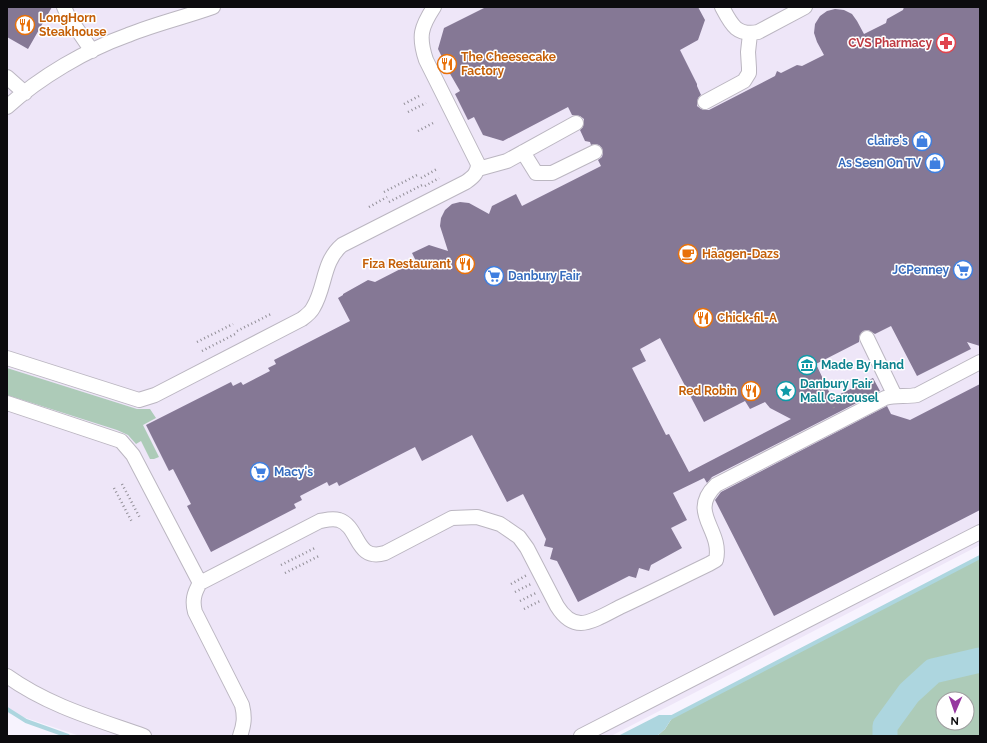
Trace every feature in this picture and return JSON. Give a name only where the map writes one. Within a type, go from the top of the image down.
[{"type":"lane","points":[[64,7],[68,16],[92,51]]},
{"type":"lane","points":[[166,22],[186,7]]},
{"type":"lane","points":[[7,107],[57,71],[92,51],[127,35],[212,7]]},
{"type":"lane","points":[[7,358],[139,400],[147,398],[302,319],[313,309],[330,259],[342,245],[466,182],[472,178],[478,169],[478,164],[426,60],[422,49],[420,39],[422,29],[434,7]]},
{"type":"lane","points":[[722,7],[729,21],[735,28],[750,34],[758,32],[805,7]]},
{"type":"lane","points":[[705,102],[744,81],[749,68],[748,52],[750,34]]},
{"type":"lane","points":[[7,77],[25,93]]},
{"type":"lane","points":[[478,169],[507,161],[576,123]]},
{"type":"lane","points":[[523,152],[536,173],[552,172],[595,152]]},
{"type":"lane","points":[[867,338],[895,396]]},
{"type":"lane","points":[[240,736],[245,715],[242,705],[195,612],[193,604],[194,597],[200,583],[320,521],[330,519],[339,520],[346,525],[362,550],[377,556],[385,554],[452,518],[477,518],[500,524],[519,537],[527,548],[562,614],[573,622],[581,623],[591,621],[716,560],[718,552],[717,545],[704,509],[705,500],[709,492],[716,486],[885,398],[917,395],[980,362]]},
{"type":"lane","points":[[7,403],[121,441],[133,455],[200,583]]},
{"type":"lane","points":[[582,736],[980,532]]},
{"type":"lane","points":[[7,676],[28,691],[45,699],[144,736]]},
{"type":"path","points":[[404,104],[421,95]]},
{"type":"path","points":[[408,112],[426,103]]},
{"type":"path","points":[[418,131],[435,122]]},
{"type":"path","points":[[421,178],[437,169]]},
{"type":"path","points":[[384,192],[419,174]]},
{"type":"path","points":[[389,202],[439,178]]},
{"type":"path","points":[[369,206],[387,197]]},
{"type":"path","points":[[202,351],[272,314]]},
{"type":"path","points":[[197,342],[233,324]]},
{"type":"path","points":[[122,484],[140,518]]},
{"type":"path","points":[[114,488],[132,522]]},
{"type":"path","points":[[281,565],[315,548]]},
{"type":"path","points":[[285,573],[319,556]]},
{"type":"path","points":[[511,584],[528,575]]},
{"type":"path","points":[[515,592],[532,584]]},
{"type":"path","points":[[520,601],[536,593]]},
{"type":"path","points":[[524,609],[541,601]]},
{"type":"shaded area","name":"Danbury Fair","points":[[7,7],[980,7],[980,545],[611,736],[80,736],[7,713]]},
{"type":"green space","points":[[7,368],[137,409],[150,409],[156,418],[143,425],[159,457],[150,459],[141,441],[136,444],[128,435],[117,430],[7,395]]},
{"type":"green space","points":[[980,557],[980,736],[657,736],[665,729],[674,715]]},
{"type":"water","points":[[659,715],[674,715],[665,729],[657,736],[618,736]]},
{"type":"building","name":"LongHorn Steakhouse","points":[[7,7],[52,7],[28,49],[7,37]]},
{"type":"building","points":[[486,7],[698,7],[705,20],[698,40],[680,50],[701,95],[698,98],[697,106],[701,109],[709,110],[775,76],[777,71],[781,73],[797,65],[802,66],[824,55],[814,33],[815,24],[820,16],[827,11],[835,9],[844,10],[852,14],[864,34],[886,23],[887,19],[903,10],[904,7],[980,7],[980,346],[967,342],[971,349],[917,376],[891,326],[875,334],[868,330],[863,331],[859,337],[859,342],[816,364],[832,398],[873,378],[880,391],[712,477],[707,483],[704,478],[673,493],[687,520],[671,528],[682,548],[651,565],[649,571],[639,568],[636,578],[629,576],[578,602],[557,561],[550,559],[553,548],[544,546],[546,539],[523,494],[507,502],[472,435],[422,461],[415,447],[339,486],[337,482],[329,486],[327,482],[300,496],[302,500],[294,504],[296,508],[211,552],[187,506],[191,504],[173,469],[169,471],[146,425],[231,382],[233,386],[241,382],[243,385],[270,371],[268,368],[276,364],[274,360],[350,321],[338,298],[368,280],[375,282],[416,261],[412,253],[429,245],[448,251],[440,226],[441,218],[445,210],[452,204],[460,202],[469,203],[489,214],[492,206],[516,194],[522,206],[601,166],[598,160],[602,157],[602,148],[599,145],[591,145],[590,142],[585,141],[580,130],[583,127],[584,119],[580,116],[572,115],[568,107],[503,141],[483,135],[474,117],[468,120],[455,94],[460,91],[449,72],[445,74],[438,61],[443,59],[438,49],[444,28]],"holes":[[[660,338],[704,422],[745,401],[750,409],[765,402],[770,408],[791,419],[689,472],[669,434],[666,435],[632,368],[646,361],[640,349]]]},
{"type":"building","points":[[980,384],[980,510],[774,616],[715,500],[721,492],[887,406],[891,414],[910,420]]},
{"type":"waterway","points":[[670,718],[980,557]]},
{"type":"waterway","points":[[885,736],[885,726],[909,693],[933,671],[980,660]]},
{"type":"waterway","points":[[7,709],[26,721],[68,736]]},
{"type":"place","name":"LongHorn Steakhouse","points":[[25,25]]},
{"type":"place","name":"CVS Pharmacy","points":[[946,43]]},
{"type":"place","name":"The Cheesecake Factory","points":[[447,64]]},
{"type":"place","name":"claire's","points":[[922,141]]},
{"type":"place","name":"As Seen On TV","points":[[935,163]]},
{"type":"place","name":"Häagen-Dazs","points":[[688,254]]},
{"type":"place","name":"Fiza Restaurant","points":[[465,264]]},
{"type":"place","name":"JCPenney","points":[[963,270]]},
{"type":"place","name":"Danbury Fair","points":[[494,276]]},
{"type":"place","name":"Chick-fil-A","points":[[703,318]]},
{"type":"place","name":"Made By Hand","points":[[807,365]]},
{"type":"place","name":"Red Robin","points":[[751,391]]},
{"type":"place","name":"Danbury Fair Mall Carousel","points":[[786,391]]},
{"type":"place","name":"Macy's","points":[[260,472]]}]
